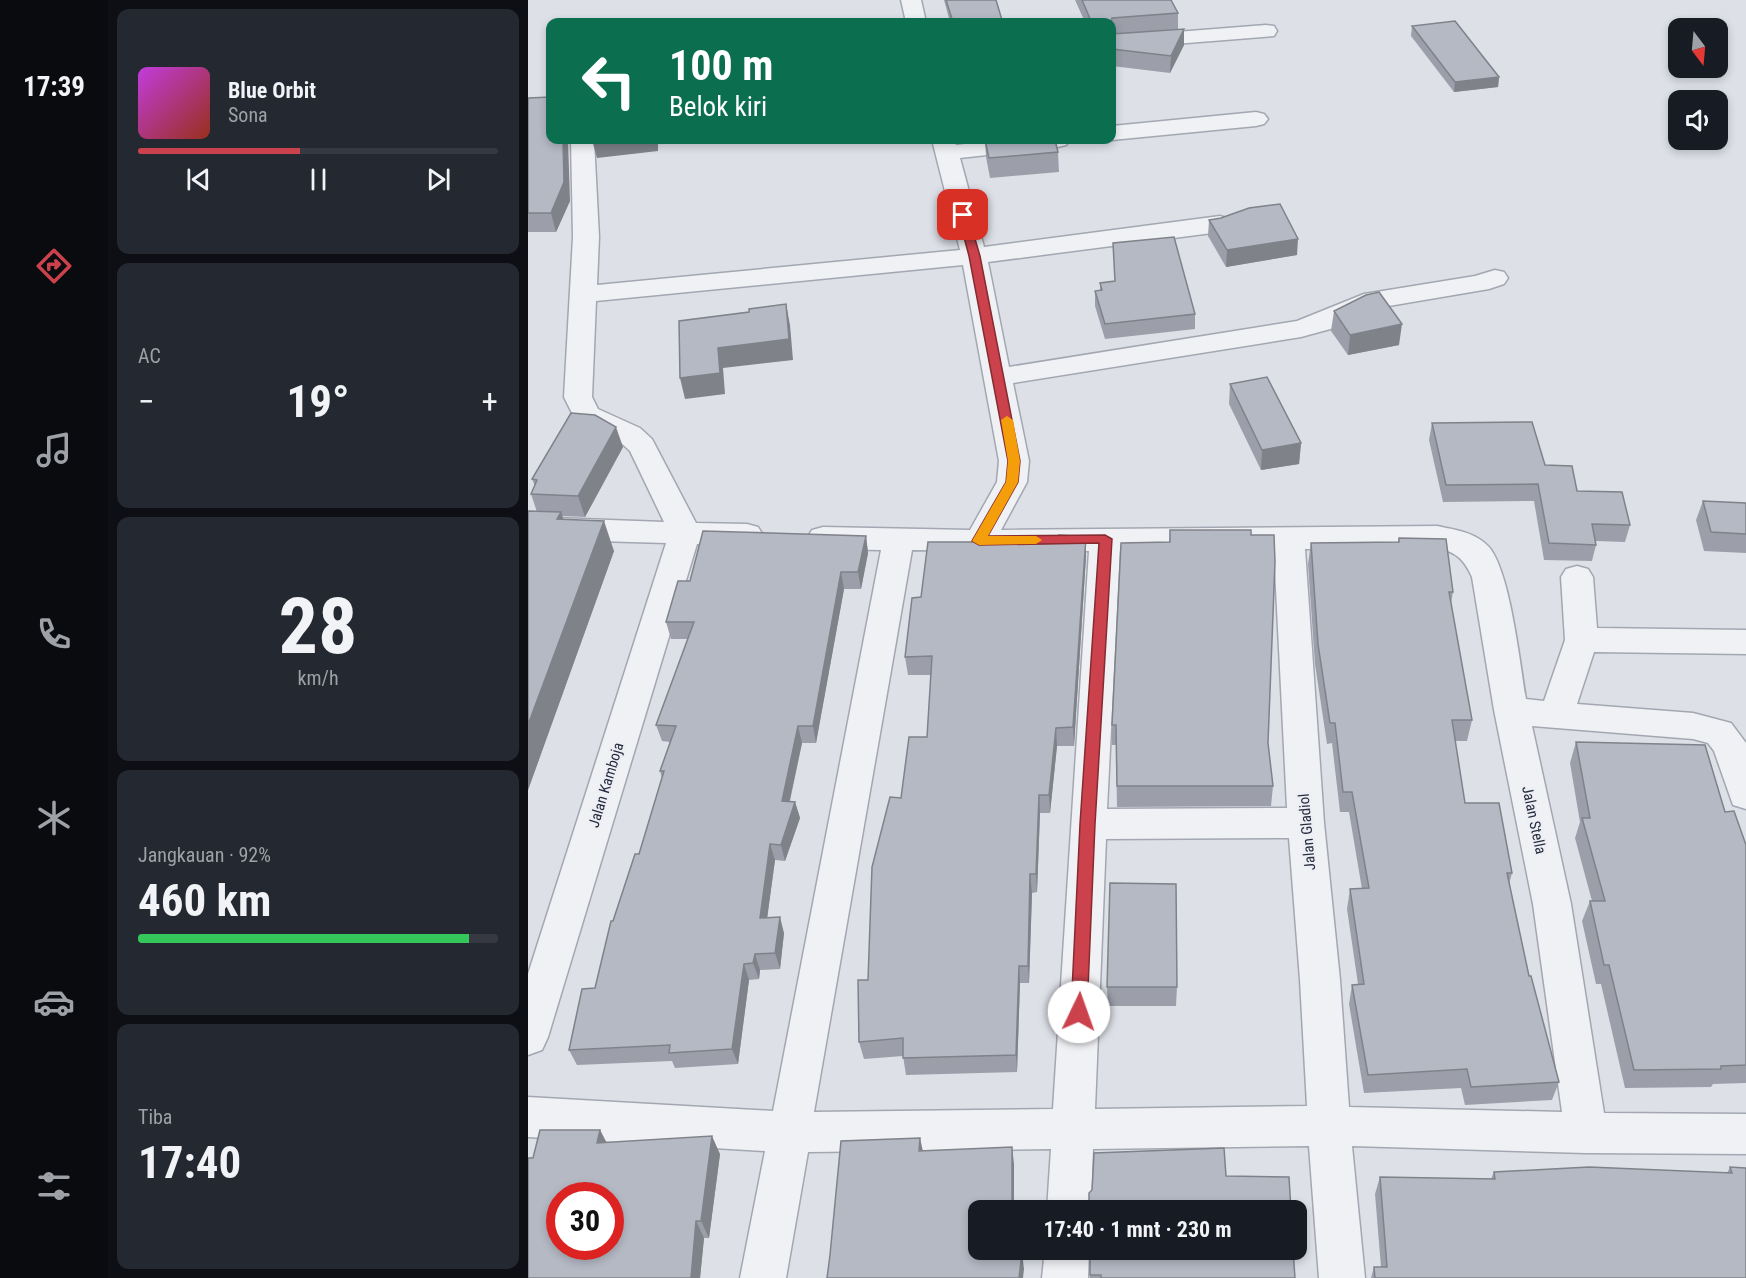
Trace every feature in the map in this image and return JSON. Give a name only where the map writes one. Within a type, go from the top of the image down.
[{"type":"street","points":[[911,0],[915,18]]},
{"type":"street","points":[[1116,43],[1266,31]]},
{"type":"street","points":[[1116,133],[1256,119]]},
{"type":"street","points":[[582,144],[586,237],[578,397],[586,415],[630,435],[642,446],[685,532]]},
{"type":"street","points":[[979,541],[1012,482],[1014,461],[974,256],[945,146],[983,144]]},
{"type":"street","points":[[583,294],[974,256],[1220,224]]},
{"type":"street","points":[[998,377],[1301,329],[1324,322],[1364,302],[1480,284],[1495,278]]},
{"type":"street","name":"Jalan Stella","points":[[528,528],[898,541],[1437,537],[1461,542],[1478,555],[1488,577],[1511,710],[1552,904],[1586,1133]]},
{"type":"street","name":"Jalan Kamboja","points":[[528,1037],[685,532]]},
{"type":"street","name":"Jalan Gladiol","points":[[1288,537],[1306,823],[1342,1278]]},
{"type":"street","points":[[1070,1200],[1105,539]]},
{"type":"street","points":[[763,1278],[898,541]]},
{"type":"street","points":[[1556,716],[1582,640],[1577,577]]},
{"type":"street","points":[[1582,640],[1746,642]]},
{"type":"street","points":[[1511,710],[1556,716],[1693,726],[1719,732],[1730,746],[1746,795]]},
{"type":"street","points":[[1088,824],[1306,823]]},
{"type":"street","points":[[528,1117],[788,1132],[1329,1126],[1586,1133],[1746,1134]]},
{"type":"street","points":[[1065,1278],[1066,1260]]},
{"type":"building","points":[[946,0],[996,0],[1001,18],[952,18]]},
{"type":"building","points":[[1082,0],[1171,0],[1178,13],[1112,18],[1090,18]]},
{"type":"building","points":[[1455,21],[1499,77],[1455,82],[1412,26]]},
{"type":"building","points":[[1184,29],[1171,56],[1116,49],[1116,34]]},
{"type":"building","points":[[546,97],[546,144],[563,144],[564,182],[551,213],[528,213],[528,98]]},
{"type":"building","points":[[986,144],[1056,144],[1058,152],[989,158]]},
{"type":"building","points":[[1280,204],[1298,239],[1227,250],[1209,220],[1249,208]]},
{"type":"building","points":[[1174,237],[1195,314],[1105,324],[1095,291],[1102,290],[1100,283],[1115,281],[1113,243]]},
{"type":"building","points":[[1379,292],[1402,324],[1350,335],[1334,311],[1366,295]]},
{"type":"building","points":[[786,304],[789,339],[718,348],[720,373],[680,378],[679,321],[749,312],[749,309]]},
{"type":"building","points":[[1267,377],[1301,443],[1262,450],[1230,384]]},
{"type":"building","points":[[571,413],[595,415],[616,427],[578,496],[531,494],[537,480],[532,479]]},
{"type":"building","points":[[1532,422],[1545,465],[1572,466],[1577,491],[1622,492],[1630,525],[1592,524],[1596,545],[1549,543],[1538,484],[1446,485],[1432,423]]},
{"type":"building","points":[[1703,501],[1746,503],[1746,534],[1711,532]]},
{"type":"building","points":[[528,511],[561,512],[557,519],[604,521],[528,725]]},
{"type":"building","points":[[1170,530],[1251,530],[1251,535],[1274,535],[1268,743],[1273,786],[1117,786],[1116,725],[1112,725],[1121,543],[1170,542]]},
{"type":"building","points":[[703,531],[866,536],[858,572],[841,572],[813,726],[798,726],[782,801],[795,802],[781,845],[770,844],[760,918],[780,917],[775,953],[755,954],[753,963],[744,964],[732,1049],[669,1053],[670,1045],[569,1050],[582,989],[595,988],[611,921],[613,921],[635,854],[639,854],[664,771],[660,771],[676,726],[656,725],[694,622],[666,622],[678,581],[690,581]]},
{"type":"building","points":[[1059,535],[1086,537],[1073,727],[1056,728],[1049,795],[1039,795],[1036,874],[1030,874],[1028,966],[1019,966],[1016,1055],[903,1058],[903,1038],[859,1042],[858,980],[868,980],[872,867],[890,797],[901,798],[909,737],[927,737],[932,656],[905,657],[912,598],[921,597],[928,542],[973,542],[973,540],[1058,542]]},
{"type":"building","points":[[1399,538],[1446,539],[1453,592],[1449,592],[1472,720],[1452,720],[1465,803],[1499,803],[1512,873],[1507,873],[1529,976],[1531,976],[1559,1082],[1471,1087],[1467,1069],[1368,1075],[1352,985],[1364,984],[1350,889],[1369,888],[1352,792],[1343,792],[1335,723],[1330,723],[1318,644],[1311,543],[1399,542]]},
{"type":"building","points":[[1576,742],[1705,745],[1725,812],[1734,811],[1746,845],[1746,1065],[1721,1066],[1721,1069],[1634,1070],[1609,965],[1604,965],[1590,901],[1605,901],[1582,818],[1590,818]]},
{"type":"building","points":[[1110,883],[1176,884],[1177,987],[1107,987]]},
{"type":"building","points":[[540,1130],[600,1130],[597,1143],[712,1136],[701,1221],[696,1221],[691,1278],[528,1278],[528,1158],[533,1158]]},
{"type":"building","points":[[920,1138],[919,1151],[1012,1147],[1012,1200],[968,1200],[968,1260],[1021,1260],[1019,1278],[827,1278],[841,1141]]},
{"type":"building","points":[[1224,1148],[1226,1176],[1289,1177],[1290,1200],[1089,1200],[1089,1193],[1092,1190],[1094,1153]]},
{"type":"building","points":[[1589,1167],[1732,1173],[1730,1167],[1746,1168],[1746,1278],[1375,1278],[1374,1267],[1387,1267],[1380,1177],[1495,1179],[1494,1172]]},
{"type":"building","points":[[1090,1260],[1294,1260],[1295,1278],[1101,1278],[1101,1275],[1090,1275]]},
{"type":"slow traffic","points":[[1007,420],[1014,461],[1012,482],[979,541],[1036,540]]},
{"type":"route","points":[[963,215],[974,256],[1014,461],[1012,482],[979,541],[1105,539],[1079,1012]]}]
